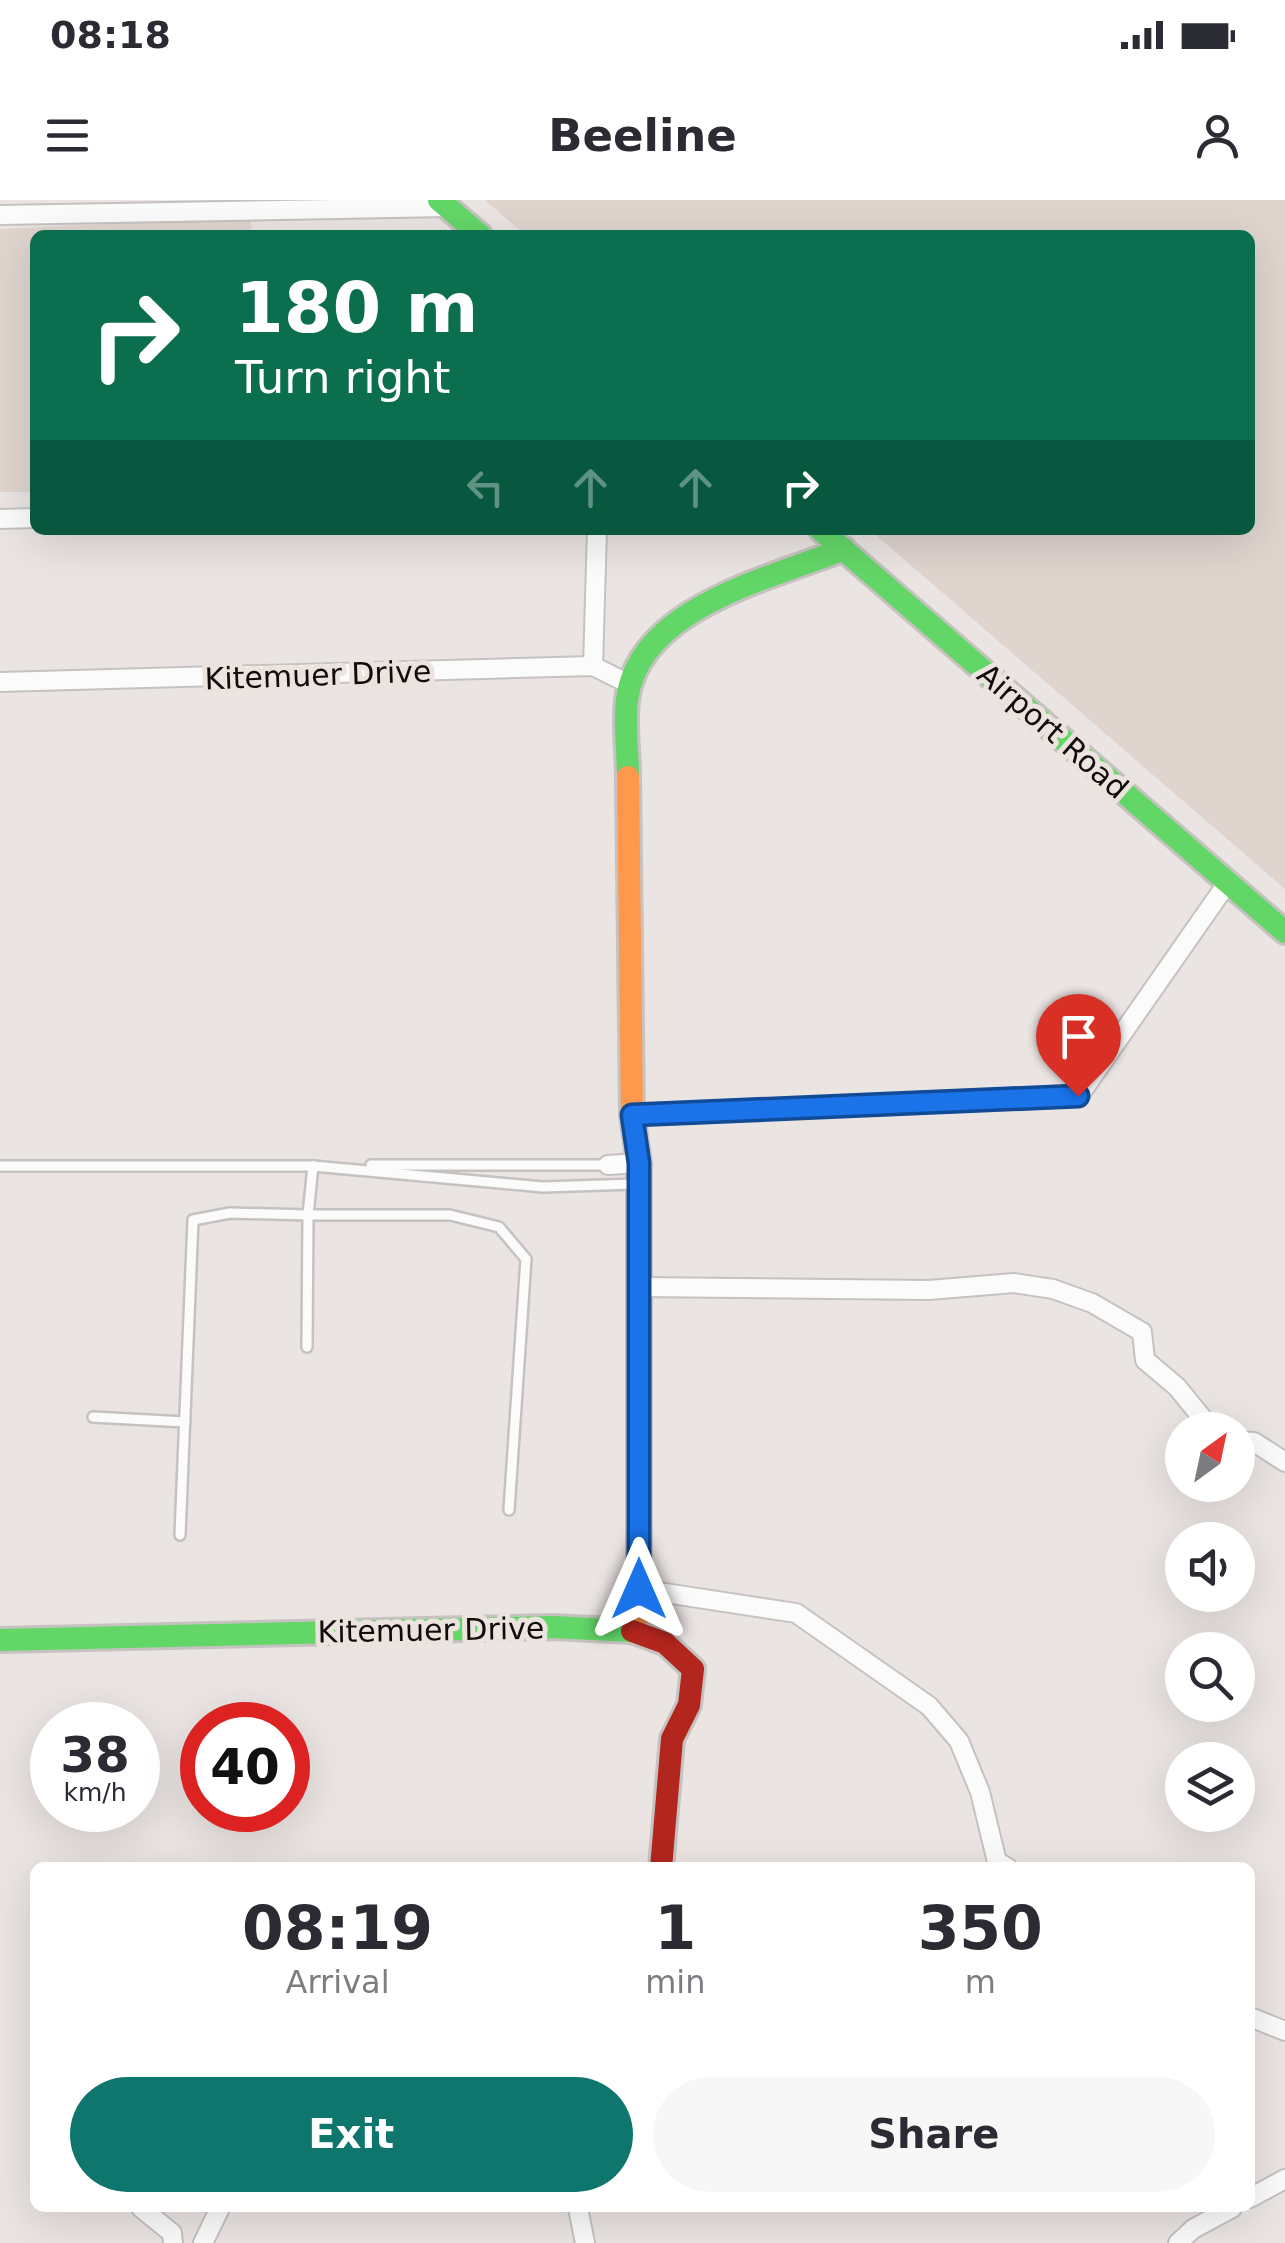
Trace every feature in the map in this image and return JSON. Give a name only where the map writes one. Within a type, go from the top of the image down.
[{"type":"street","points":[[0,215],[444,204],[474,230]]},
{"type":"street","points":[[0,519],[30,518]]},
{"type":"street","points":[[593,666],[598,535]]},
{"type":"street","name":"Airport Road","points":[[827,535],[1285,932]]},
{"type":"street","points":[[662,1862],[672,1739],[689,1705],[692,1669],[678,1646],[635,1630],[639,1589],[638,1173],[632,1115],[627,698],[639,661],[671,623],[692,609],[844,550]]},
{"type":"street","name":"Kitemuer Drive","points":[[0,682],[593,666],[631,686]]},
{"type":"street","points":[[632,1115],[1078,1096],[1228,882]]},
{"type":"street","points":[[608,1165],[638,1173]]},
{"type":"street","points":[[638,1287],[929,1290],[1014,1283],[1052,1289],[1092,1303],[1142,1332],[1145,1360],[1177,1387],[1197,1412]]},
{"type":"street","points":[[1255,1443],[1285,1462]]},
{"type":"street","points":[[639,1589],[796,1613],[929,1706],[960,1741],[980,1792],[997,1862]]},
{"type":"street","name":"Kitemuer Drive","points":[[0,1640],[554,1627],[635,1630]]},
{"type":"street","points":[[1255,2019],[1285,2031]]},
{"type":"street","points":[[1255,2195],[1285,2178]]},
{"type":"street","points":[[146,2212],[172,2233],[174,2243]]},
{"type":"street","points":[[203,2243],[218,2212]]},
{"type":"street","points":[[579,2212],[585,2243]]},
{"type":"street","points":[[1178,2243],[1195,2236],[1227,2212]]},
{"type":"lane","points":[[0,1166],[608,1165]]},
{"type":"lane","points":[[313,1166],[542,1187],[638,1173]]},
{"type":"lane","points":[[307,1347],[308,1214],[313,1166]]},
{"type":"lane","points":[[180,1535],[193,1220],[230,1213],[450,1215],[499,1226],[526,1260],[509,1510]]},
{"type":"lane","points":[[94,1417],[185,1422]]},
{"type":"shaded area","points":[[485,200],[1285,200],[1285,889],[876,535],[1255,535],[1255,230],[519,230]]},
{"type":"shaded area","points":[[251,217],[251,230],[30,230],[30,492],[0,492],[0,229]]},
{"type":"traffic: fast","points":[[439,200],[474,230]]},
{"type":"traffic: fast","points":[[827,535],[1285,932]]},
{"type":"traffic: fast","points":[[628,777],[627,700],[637,668],[655,641],[713,600],[844,549]]},
{"type":"traffic: fast","points":[[0,1640],[553,1627],[632,1631]]},
{"type":"traffic: slow","points":[[628,777],[632,1115],[639,1163],[639,1589],[635,1630]]},
{"type":"traffic: jam","points":[[632,1631],[665,1643],[693,1669],[689,1705],[672,1739],[662,1862]]},
{"type":"route","points":[[639,1589],[639,1163],[632,1115],[1078,1096]]}]
